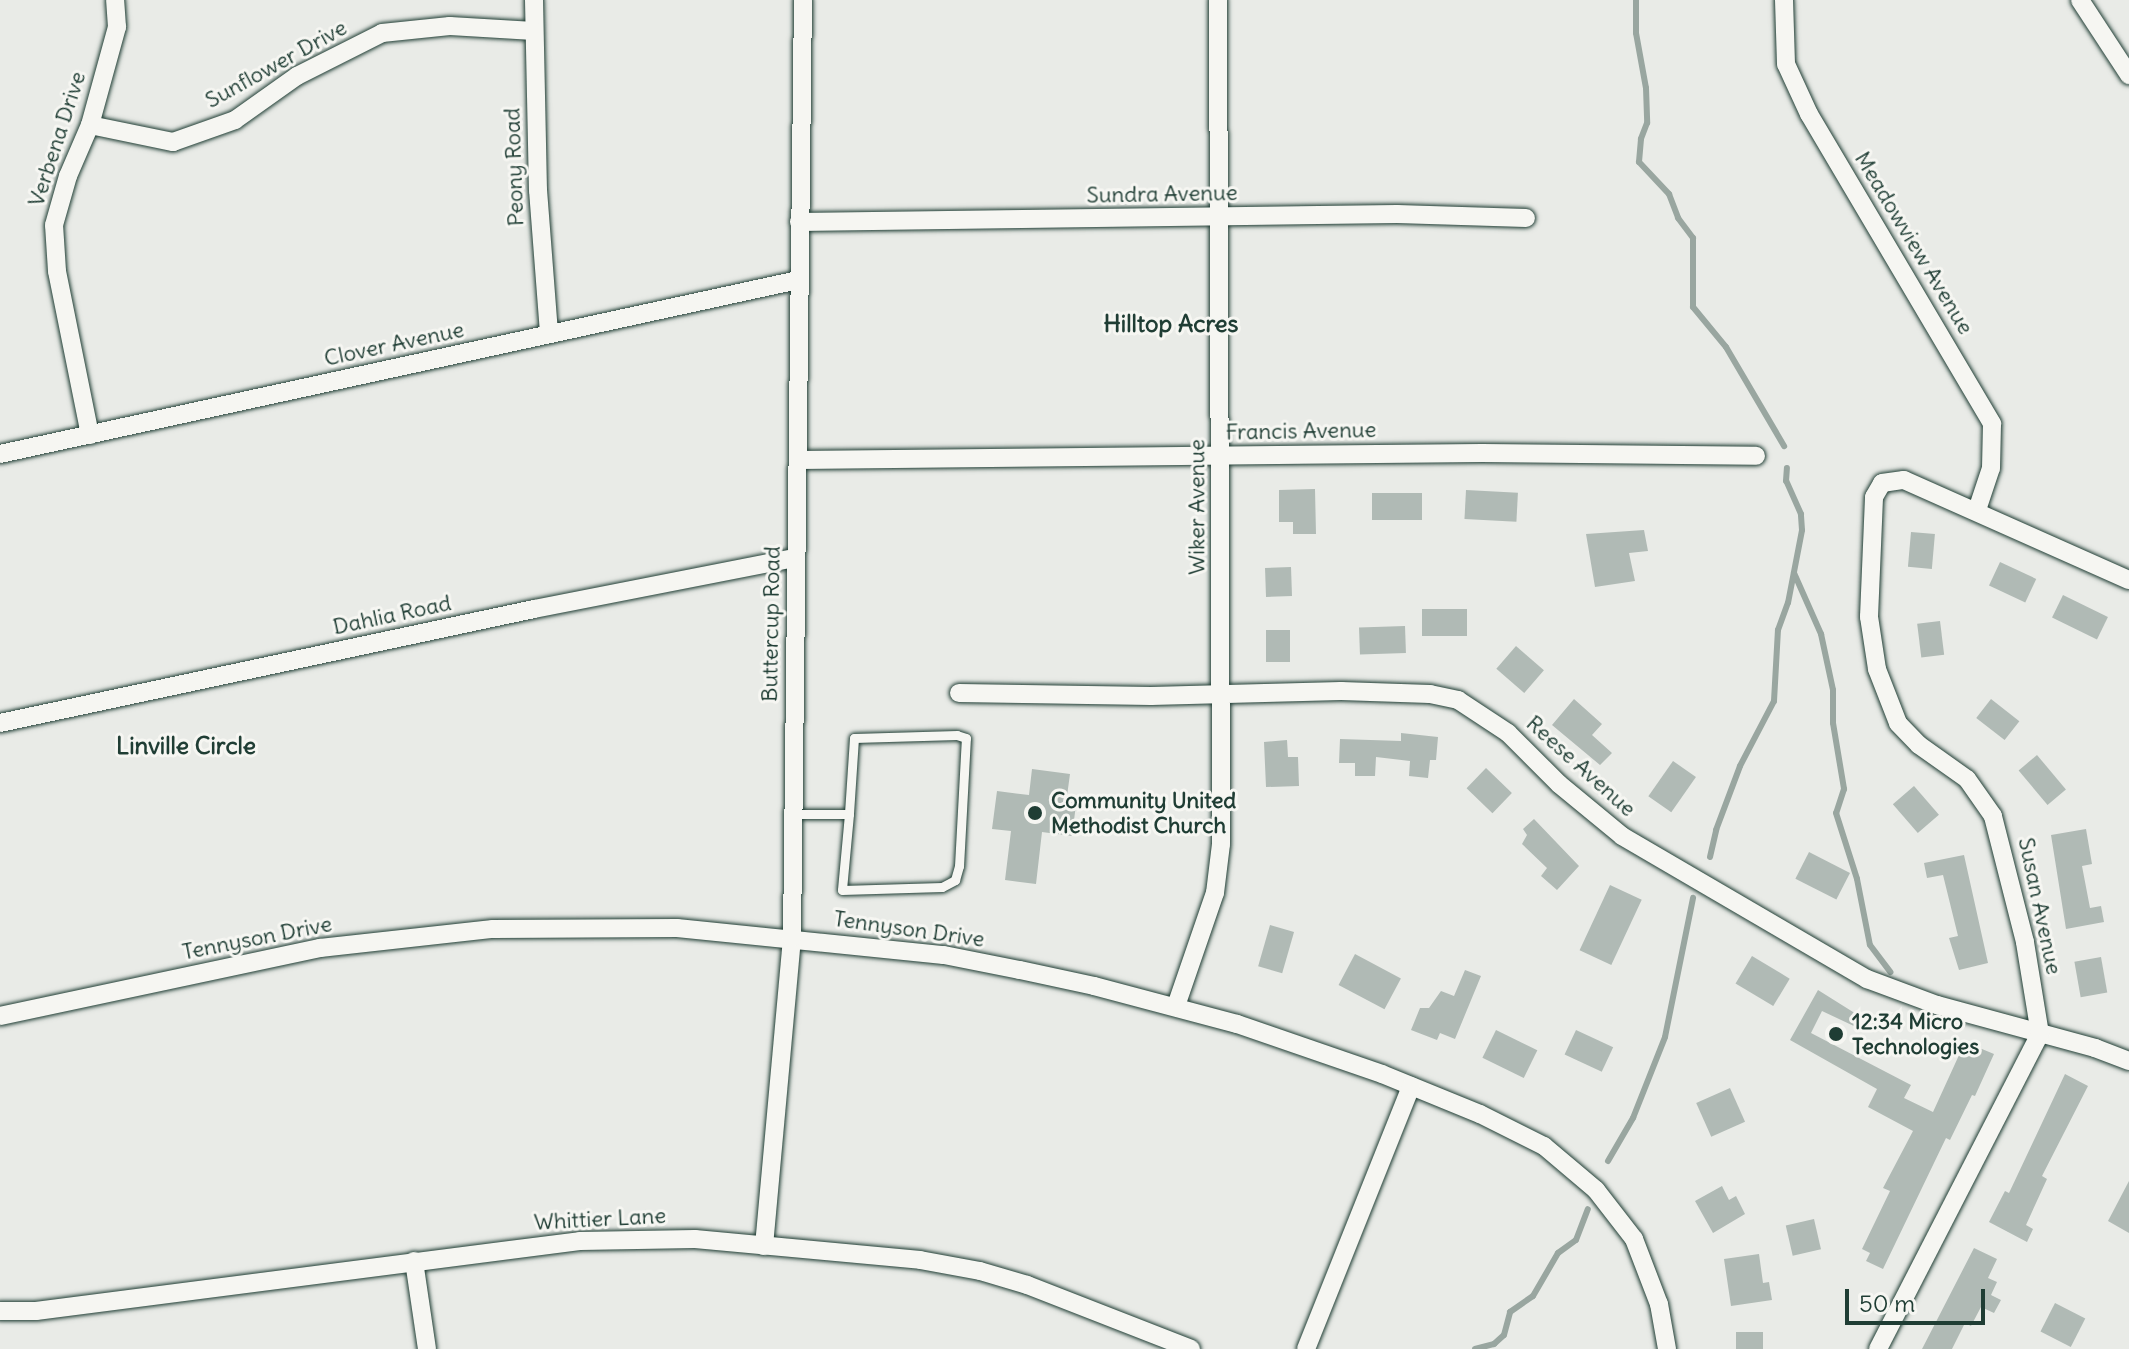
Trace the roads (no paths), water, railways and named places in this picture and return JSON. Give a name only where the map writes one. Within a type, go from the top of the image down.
[{"type":"street","name":"Verbena Drive","points":[[90,435],[57,271],[54,225],[68,176],[90,125],[117,27],[115,0]]},
{"type":"street","name":"Peony Road","points":[[534,0],[538,190],[549,333]]},
{"type":"street","name":"Buttercup Road","points":[[764,1246],[792,938],[803,0]]},
{"type":"street","name":"Wiker Avenue","points":[[1176,1006],[1204,933],[1218,878],[1222,455],[1218,0]]},
{"type":"street","name":"Meadowview Avenue","points":[[1784,0],[1786,64],[1809,114],[1992,424],[1991,468],[1977,510]]},
{"type":"street","points":[[2080,0],[2129,75]]},
{"type":"street","name":"Sunflower Drive","points":[[90,125],[173,142],[235,120],[297,76],[382,33],[450,26],[534,31]]},
{"type":"street","name":"Sundra Avenue","points":[[799,222],[1397,214],[1526,218]]},
{"type":"street","name":"Clover Avenue","points":[[0,454],[798,280]]},
{"type":"street","name":"Francis Avenue","points":[[799,460],[1498,453],[1756,456]]},
{"type":"street","name":"Susan Avenue","points":[[1977,510],[1904,480],[1882,483],[1874,497],[1871,522],[1869,617],[1877,669],[1898,723],[1919,745],[1967,779],[1993,816],[2025,942],[2040,1034]]},
{"type":"street","points":[[1977,510],[2129,580]]},
{"type":"street","name":"Dahlia Road","points":[[0,723],[534,609],[795,558]]},
{"type":"street","name":"Reese Avenue","points":[[959,693],[1220,696],[1341,691],[1416,693],[1466,703],[1508,733],[1601,820],[1698,883],[1867,979],[1937,1005],[2129,1061]]},
{"type":"street","name":"Tennyson Drive","points":[[0,1016],[320,948],[401,937],[537,927],[677,928],[944,955],[1176,1006],[1411,1086],[1531,1139],[1596,1190],[1643,1255],[1659,1304],[1667,1349]]},
{"type":"street","points":[[1878,1349],[2040,1034]]},
{"type":"street","points":[[1306,1349],[1411,1086]]},
{"type":"street","name":"Whittier Lane","points":[[0,1311],[36,1311],[414,1261],[619,1239],[695,1239],[920,1260],[980,1271],[1027,1285],[1191,1349]]},
{"type":"street","points":[[414,1261],[427,1349]]},
{"type":"lane","points":[[957,735],[966,738],[959,866],[955,880],[942,887],[842,890],[849,814],[854,738],[957,735]]},
{"type":"lane","points":[[794,814],[849,814]]},
{"type":"waterway","points":[[1636,0],[1636,33],[1646,88],[1647,123],[1641,139],[1639,162],[1669,194],[1678,218],[1693,238],[1693,307],[1726,347],[1784,446]]},
{"type":"waterway","points":[[1710,857],[1716,830],[1740,766],[1774,701],[1778,630],[1788,603],[1802,530],[1801,514],[1786,481],[1787,468]]},
{"type":"waterway","points":[[1794,573],[1821,634],[1833,690],[1833,723],[1844,789],[1836,813],[1857,879],[1870,945],[1890,972]]},
{"type":"waterway","points":[[1608,1161],[1633,1118],[1665,1037],[1693,898]]},
{"type":"waterway","points":[[1475,1349],[1494,1344],[1504,1335],[1510,1312],[1533,1296],[1558,1253],[1576,1240],[1588,1209]]},
{"type":"place","name":"Community United Methodist Church","points":[[1035,813]]},
{"type":"place","name":"12:34 Micro Technologies","points":[[1836,1034]]},
{"type":"district","name":"Hilltop Acres","points":[[1171,324]]},
{"type":"district","name":"Linville Circle","points":[[186,746]]}]
